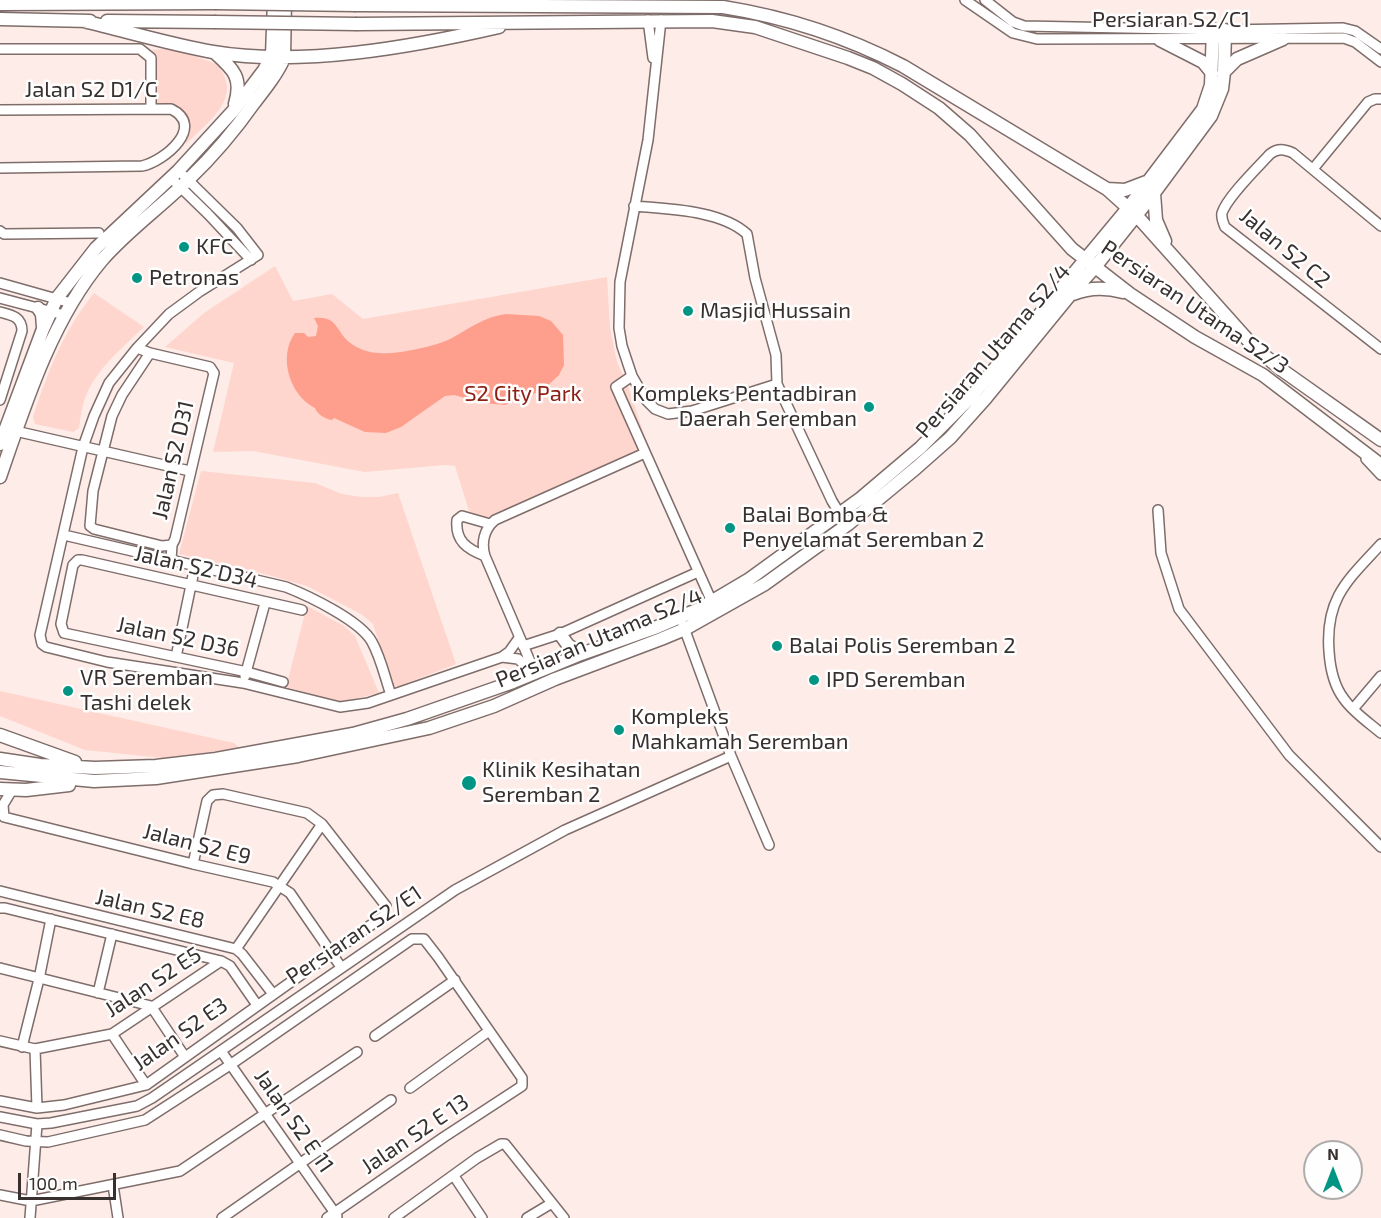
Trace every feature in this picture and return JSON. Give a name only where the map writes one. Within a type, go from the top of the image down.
[{"type":"main road","points":[[84,4],[123,0]]},
{"type":"main road","points":[[0,477],[11,430],[43,329],[57,298],[96,248],[179,179],[278,57],[274,0]]},
{"type":"main road","points":[[0,444],[11,430],[64,315],[90,275],[118,242],[248,111],[273,78],[285,0]]},
{"type":"main road","points":[[463,0],[494,5]]},
{"type":"main road","points":[[686,0],[697,7]]},
{"type":"main road","points":[[648,3],[648,20]]},
{"type":"main road","points":[[661,20],[662,3]]},
{"type":"main road","name":"Persiaran Utama S2/3","points":[[0,4],[662,3],[757,12],[809,27],[880,54],[903,66],[1107,189],[1168,249],[1254,347],[1282,370],[1381,440]]},
{"type":"main road","name":"Persiaran Utama S2/3","points":[[0,20],[357,24],[661,20],[712,21],[755,27],[848,58],[893,79],[939,108],[970,135],[1065,243],[1130,294],[1195,337],[1263,375],[1350,439],[1381,465]]},
{"type":"main road","points":[[83,21],[214,52],[278,57],[324,56],[450,39],[521,22]]},
{"type":"main road","name":"Persiaran Utama S2/4","points":[[4,767],[94,782],[156,778],[298,756],[429,728],[494,706],[683,623],[761,579],[916,468],[950,438],[985,399],[1070,295],[1090,263],[1132,212],[1154,193],[1211,116],[1222,89],[1218,72],[1219,35]]},
{"type":"main road","points":[[1160,40],[1218,72],[1237,59],[1283,39]]},
{"type":"main road","points":[[214,52],[232,67],[238,80],[239,91],[233,111]]},
{"type":"main road","name":"Persiaran Utama S2/4","points":[[1132,212],[1150,180],[1203,109],[1218,72]]},
{"type":"main road","points":[[1107,189],[1132,189],[1150,180]]},
{"type":"main road","points":[[1154,193],[1156,220],[1168,249]]},
{"type":"main road","points":[[1065,243],[1069,265],[1067,280]]},
{"type":"main road","name":"Persiaran Utama S2/4","points":[[844,520],[971,397],[1067,280],[1090,263]]},
{"type":"main road","points":[[1070,295],[1098,288],[1130,294]]},
{"type":"main road","points":[[38,308],[42,314],[43,329]]},
{"type":"main road","name":"Persiaran Utama S2/4","points":[[4,767],[156,766],[216,759],[353,734],[407,719],[581,654],[683,623],[712,602],[761,579]]},
{"type":"main road","points":[[561,634],[568,645],[581,654]]},
{"type":"main road","points":[[535,673],[540,677],[555,679]]},
{"type":"main road","points":[[0,735],[95,768]]},
{"type":"main road","points":[[6,790],[26,790],[94,782]]},
{"type":"street","name":"Persiaran S2/C1","points":[[965,0],[1007,30],[1028,38],[1160,40],[1219,35],[1332,33],[1349,39],[1381,62]]},
{"type":"street","name":"Persiaran S2/C1","points":[[985,0],[1009,20],[1024,26],[1283,39],[1355,31],[1381,49]]},
{"type":"street","points":[[648,20],[654,73]]},
{"type":"street","points":[[661,20],[648,140],[620,282],[619,328],[622,346],[632,375],[646,400],[654,409],[668,414],[692,411],[777,384]]},
{"type":"street","points":[[0,49],[140,49],[150,58],[151,108]]},
{"type":"street","points":[[1381,99],[1368,102],[1313,170],[1381,226]]},
{"type":"street","name":"Jalan S2 D1/C","points":[[0,110],[171,109],[183,120],[180,141],[166,156],[154,164],[0,168]]},
{"type":"street","name":"Jalan S2 C2","points":[[1313,170],[1293,153],[1282,149],[1275,150],[1228,201],[1222,213],[1222,220],[1225,227],[1381,349]]},
{"type":"street","points":[[179,179],[208,214],[254,257],[183,303],[155,327],[110,382],[93,416],[83,447],[40,635],[42,644],[46,647],[107,662],[243,683],[340,707],[368,703],[502,657],[521,642],[561,634],[698,573]]},
{"type":"street","points":[[634,206],[676,210],[730,221],[747,234],[755,278],[776,355],[777,384],[844,520]]},
{"type":"street","points":[[0,231],[4,234],[99,233]]},
{"type":"street","points":[[0,283],[71,303]]},
{"type":"street","points":[[0,298],[64,315]]},
{"type":"street","points":[[0,312],[12,315],[22,325],[0,400]]},
{"type":"street","points":[[137,348],[150,353],[116,407],[108,429],[93,491],[90,526],[94,529],[162,546],[172,545]]},
{"type":"street","name":"Jalan S2 D31","points":[[150,353],[213,369],[172,545],[171,560]]},
{"type":"street","points":[[632,375],[616,387],[712,602]]},
{"type":"street","points":[[11,430],[190,471]]},
{"type":"street","points":[[1350,439],[1381,475]]},
{"type":"street","points":[[535,673],[482,548],[490,524],[645,453]]},
{"type":"street","points":[[1158,510],[1161,553],[1179,609],[1289,755],[1381,847]]},
{"type":"street","points":[[485,556],[468,550],[460,541],[456,529],[457,520],[462,516],[490,524]]},
{"type":"street","points":[[64,535],[286,587],[304,594],[356,625],[372,642],[391,695]]},
{"type":"street","points":[[1381,544],[1347,581],[1331,610],[1328,624],[1330,662],[1334,680],[1342,698],[1381,733]]},
{"type":"street","name":"Jalan S2 D34","points":[[64,633],[61,624],[73,565],[78,560],[302,610]]},
{"type":"street","points":[[176,657],[195,566]]},
{"type":"street","points":[[243,683],[265,603]]},
{"type":"street","points":[[683,623],[730,756],[769,845]]},
{"type":"street","name":"Jalan S2 D36","points":[[64,633],[247,672],[283,682]]},
{"type":"street","points":[[107,662],[111,643]]},
{"type":"street","points":[[502,657],[521,660],[535,673]]},
{"type":"street","points":[[1353,709],[1381,676]]},
{"type":"street","name":"Persiaran S2/E1","points":[[0,1117],[37,1124],[51,1123],[137,1106],[152,1098],[455,890],[565,830],[730,756]]},
{"type":"street","points":[[2,818],[6,790]]},
{"type":"street","points":[[193,864],[207,801],[213,795],[223,794],[307,813],[322,824],[236,949],[273,994]]},
{"type":"street","name":"Jalan S2 E9","points":[[2,818],[279,885]]},
{"type":"street","name":"Jalan S2 E3","points":[[0,1101],[37,1108],[64,1105],[146,1085],[385,915],[386,906],[322,824]]},
{"type":"street","points":[[279,885],[290,893],[341,967]]},
{"type":"street","name":"Jalan S2 E8","points":[[0,891],[236,949]]},
{"type":"street","points":[[0,908],[221,961],[230,966],[257,1005]]},
{"type":"street","points":[[22,1047],[51,920]]},
{"type":"street","points":[[98,993],[112,934]]},
{"type":"street","points":[[0,1135],[36,1143],[145,1120],[230,1065],[412,939],[420,938],[424,939],[489,1031],[410,1088]]},
{"type":"street","name":"Jalan S2 E5","points":[[0,1041],[35,1049],[112,1034],[221,961]]},
{"type":"street","points":[[0,968],[151,1006],[185,1057]]},
{"type":"street","points":[[375,1036],[454,980]]},
{"type":"street","name":"Jalan S2 E 13","points":[[333,1216],[444,1137],[522,1086],[524,1082],[489,1031]]},
{"type":"street","points":[[112,1034],[146,1085]]},
{"type":"street","points":[[35,1049],[37,1108]]},
{"type":"street","name":"Jalan S2 E 11","points":[[221,1051],[300,1164],[333,1216]]},
{"type":"street","points":[[0,1194],[31,1201],[180,1171],[357,1052]]},
{"type":"street","points":[[222,1218],[391,1100]]},
{"type":"street","points":[[30,1218],[37,1124]]},
{"type":"street","points":[[393,1218],[407,1214],[477,1158],[505,1144],[564,1218]]},
{"type":"street","points":[[454,1176],[482,1218]]},
{"type":"street","points":[[113,1185],[118,1218]]},
{"type":"street","points":[[527,1218],[552,1203]]},
{"type":"green space","points":[[173,48],[219,65],[227,84],[223,104],[186,144],[186,125],[183,114],[172,108],[153,105],[152,50]]},
{"type":"green space","name":"S2 City Park","points":[[275,266],[293,301],[332,294],[363,319],[607,277],[610,328],[617,362],[628,386],[649,449],[484,519],[469,511],[455,466],[365,472],[253,451],[213,452],[234,363],[165,347],[204,313]]},
{"type":"green space","points":[[94,293],[144,327],[108,362],[93,382],[83,405],[79,428],[73,432],[35,424],[33,417],[58,352],[74,322]]},
{"type":"green space","points":[[201,471],[315,483],[342,494],[361,497],[379,497],[398,493],[456,664],[400,686],[394,686],[373,624],[361,614],[307,586],[179,554]]},
{"type":"green space","points":[[307,606],[344,626],[355,636],[379,693],[346,701],[335,701],[286,687]]},
{"type":"green space","points":[[0,691],[234,743],[240,748],[163,758],[85,750],[0,716]]},
{"type":"shaded area","points":[[506,314],[539,316],[551,321],[563,335],[564,365],[559,375],[543,390],[505,405],[484,403],[454,395],[445,396],[401,427],[386,433],[365,432],[334,418],[332,420],[322,416],[299,394],[289,374],[287,353],[290,342],[295,333],[304,333],[308,337],[316,336],[318,326],[314,318],[328,319],[349,342],[360,349],[386,353],[437,344],[484,320]]},
{"type":"place","name":"KFC","points":[[184,247]]},
{"type":"place","name":"Petronas","points":[[137,278]]},
{"type":"place","name":"Masjid Hussain","points":[[688,311]]},
{"type":"place","name":"Kompleks Pentadbiran Daerah Seremban","points":[[869,407]]},
{"type":"place","name":"Balai Bomba & Penyelamat Seremban 2","points":[[730,528]]},
{"type":"place","name":"Balai Polis Seremban 2","points":[[777,646]]},
{"type":"place","name":"IPD Seremban","points":[[814,680]]},
{"type":"place","name":"VR Seremban Tashi delek","points":[[68,691]]},
{"type":"place","name":"Kompleks Mahkamah Seremban","points":[[619,730]]},
{"type":"place","name":"Klinik Kesihatan Seremban 2","points":[[469,783]]}]
